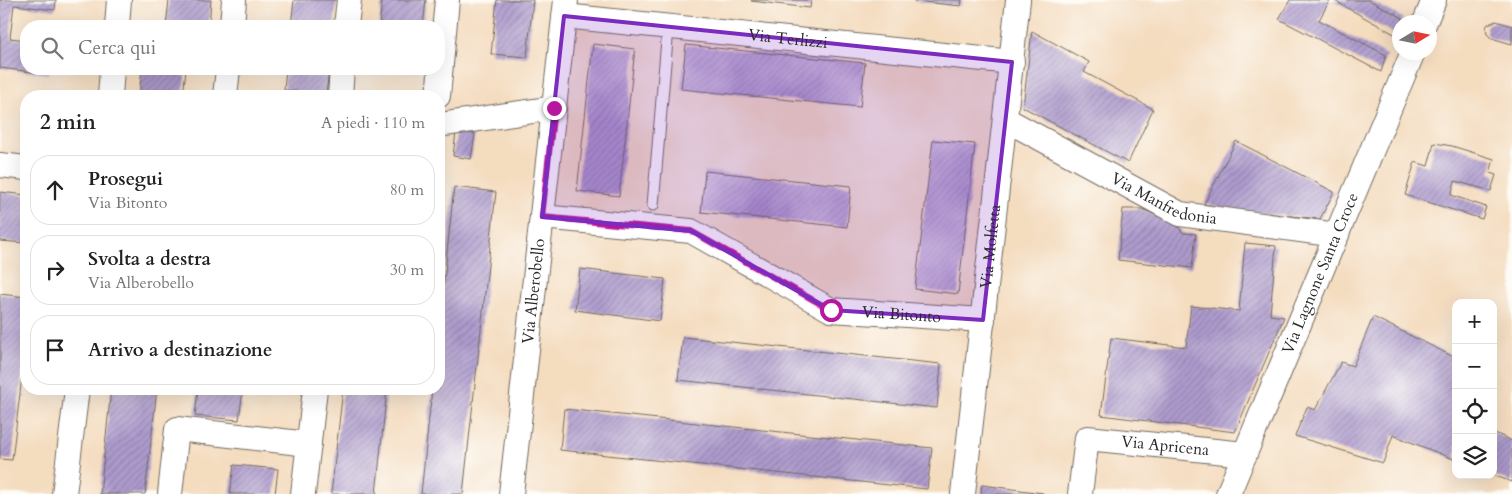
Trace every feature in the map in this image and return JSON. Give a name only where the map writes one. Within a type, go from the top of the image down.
[{"type":"street","points":[[117,20],[119,0]]},
{"type":"street","points":[[232,20],[234,0]]},
{"type":"street","points":[[346,20],[348,0]]},
{"type":"street","points":[[445,21],[447,0]]},
{"type":"street","name":"Via Molfetta","points":[[963,494],[1018,0]]},
{"type":"street","points":[[1428,15],[1434,0]]},
{"type":"street","name":"Via Terlizzi","points":[[565,8],[668,28],[1012,62]]},
{"type":"street","name":"Via Alberobello","points":[[511,494],[565,8]]},
{"type":"street","name":"Via Lagnone Santa Croce","points":[[1228,494],[1410,60]]},
{"type":"street","points":[[110,90],[112,75]]},
{"type":"street","points":[[226,90],[227,75]]},
{"type":"street","points":[[340,90],[342,75]]},
{"type":"street","points":[[439,90],[440,75]]},
{"type":"street","points":[[445,124],[554,108]]},
{"type":"street","name":"Via Manfredonia","points":[[1005,119],[1180,214],[1337,235]]},
{"type":"street","points":[[0,165],[20,167]]},
{"type":"street","name":"Via Bitonto","points":[[542,217],[691,231],[831,310],[983,320]]},
{"type":"street","points":[[64,494],[76,395]]},
{"type":"street","points":[[303,494],[314,395]]},
{"type":"street","points":[[170,494],[177,429],[309,444]]},
{"type":"street","name":"Via Apricena","points":[[1080,494],[1087,438],[1244,454]]},
{"type":"lane","points":[[653,205],[668,28]]},
{"type":"highlighted area","points":[[564,16],[1012,62],[983,320],[831,310],[691,231],[542,217]]},
{"type":"building","points":[[0,0],[56,0],[55,10],[14,5],[10,38],[20,39],[20,70],[0,68]]},
{"type":"building","points":[[169,0],[211,0],[209,20],[167,20]]},
{"type":"building","points":[[294,0],[337,0],[335,20],[292,20]]},
{"type":"building","points":[[382,0],[426,0],[424,20],[380,20]]},
{"type":"building","points":[[497,0],[533,0],[527,57],[491,54]]},
{"type":"building","points":[[752,0],[811,0],[810,8]]},
{"type":"building","points":[[914,0],[962,0],[961,6]]},
{"type":"building","points":[[1290,0],[1330,0],[1319,20],[1386,55],[1381,72],[1279,19]]},
{"type":"building","points":[[1333,0],[1369,0],[1397,15],[1392,15],[1392,33]]},
{"type":"building","points":[[1496,21],[1512,26],[1512,44],[1491,38],[1487,34],[1486,27],[1488,24]]},
{"type":"building","points":[[1032,31],[1089,62],[1084,72],[1153,109],[1128,163],[1023,107]]},
{"type":"building","points":[[593,44],[635,49],[619,196],[577,191]]},
{"type":"building","points":[[686,45],[865,63],[860,107],[681,89]]},
{"type":"building","points":[[141,75],[185,75],[184,90],[140,90]]},
{"type":"building","points":[[285,75],[328,75],[327,90],[284,90]]},
{"type":"building","points":[[456,132],[475,134],[471,159],[453,156]]},
{"type":"building","points":[[933,140],[975,144],[958,294],[915,289]]},
{"type":"building","points":[[1236,141],[1334,192],[1320,219],[1249,212],[1204,204]]},
{"type":"building","points":[[1434,143],[1452,146],[1494,159],[1490,173],[1496,175],[1491,191],[1455,181],[1451,195],[1486,207],[1482,219],[1405,195],[1415,162],[1428,166]]},
{"type":"building","points":[[705,171],[851,186],[847,227],[701,212]]},
{"type":"building","points":[[454,187],[496,192],[463,494],[421,494],[431,395],[445,395],[445,272]]},
{"type":"building","points":[[0,192],[20,194],[20,243],[0,241]]},
{"type":"building","points":[[1123,209],[1142,209],[1176,224],[1183,233],[1196,234],[1192,268],[1118,260]]},
{"type":"building","points":[[1245,243],[1276,246],[1270,315],[1284,317],[1235,432],[1101,415],[1111,338],[1186,347],[1191,306],[1239,311]]},
{"type":"building","points":[[580,269],[665,279],[660,321],[575,310]]},
{"type":"building","points":[[0,294],[20,296],[20,393],[12,460],[0,459]]},
{"type":"building","points":[[1373,317],[1452,356],[1452,458],[1393,435],[1383,463],[1295,436],[1307,407],[1315,410],[1341,362],[1353,366]]},
{"type":"building","points":[[683,337],[941,364],[937,408],[678,380]]},
{"type":"building","points":[[110,395],[156,395],[145,494],[100,494]]},
{"type":"building","points":[[197,395],[242,395],[239,420],[195,416]]},
{"type":"building","points":[[342,395],[386,395],[376,494],[331,494]]},
{"type":"building","points":[[564,409],[932,448],[927,489],[560,450]]},
{"type":"building","points":[[1497,434],[1512,441],[1512,482],[1497,476]]},
{"type":"building","points":[[234,465],[278,469],[275,494],[230,494]]},
{"type":"building","points":[[982,485],[1043,493],[1043,494],[981,494]]},
{"type":"route","points":[[554,108],[542,217],[691,231],[831,310]]}]
